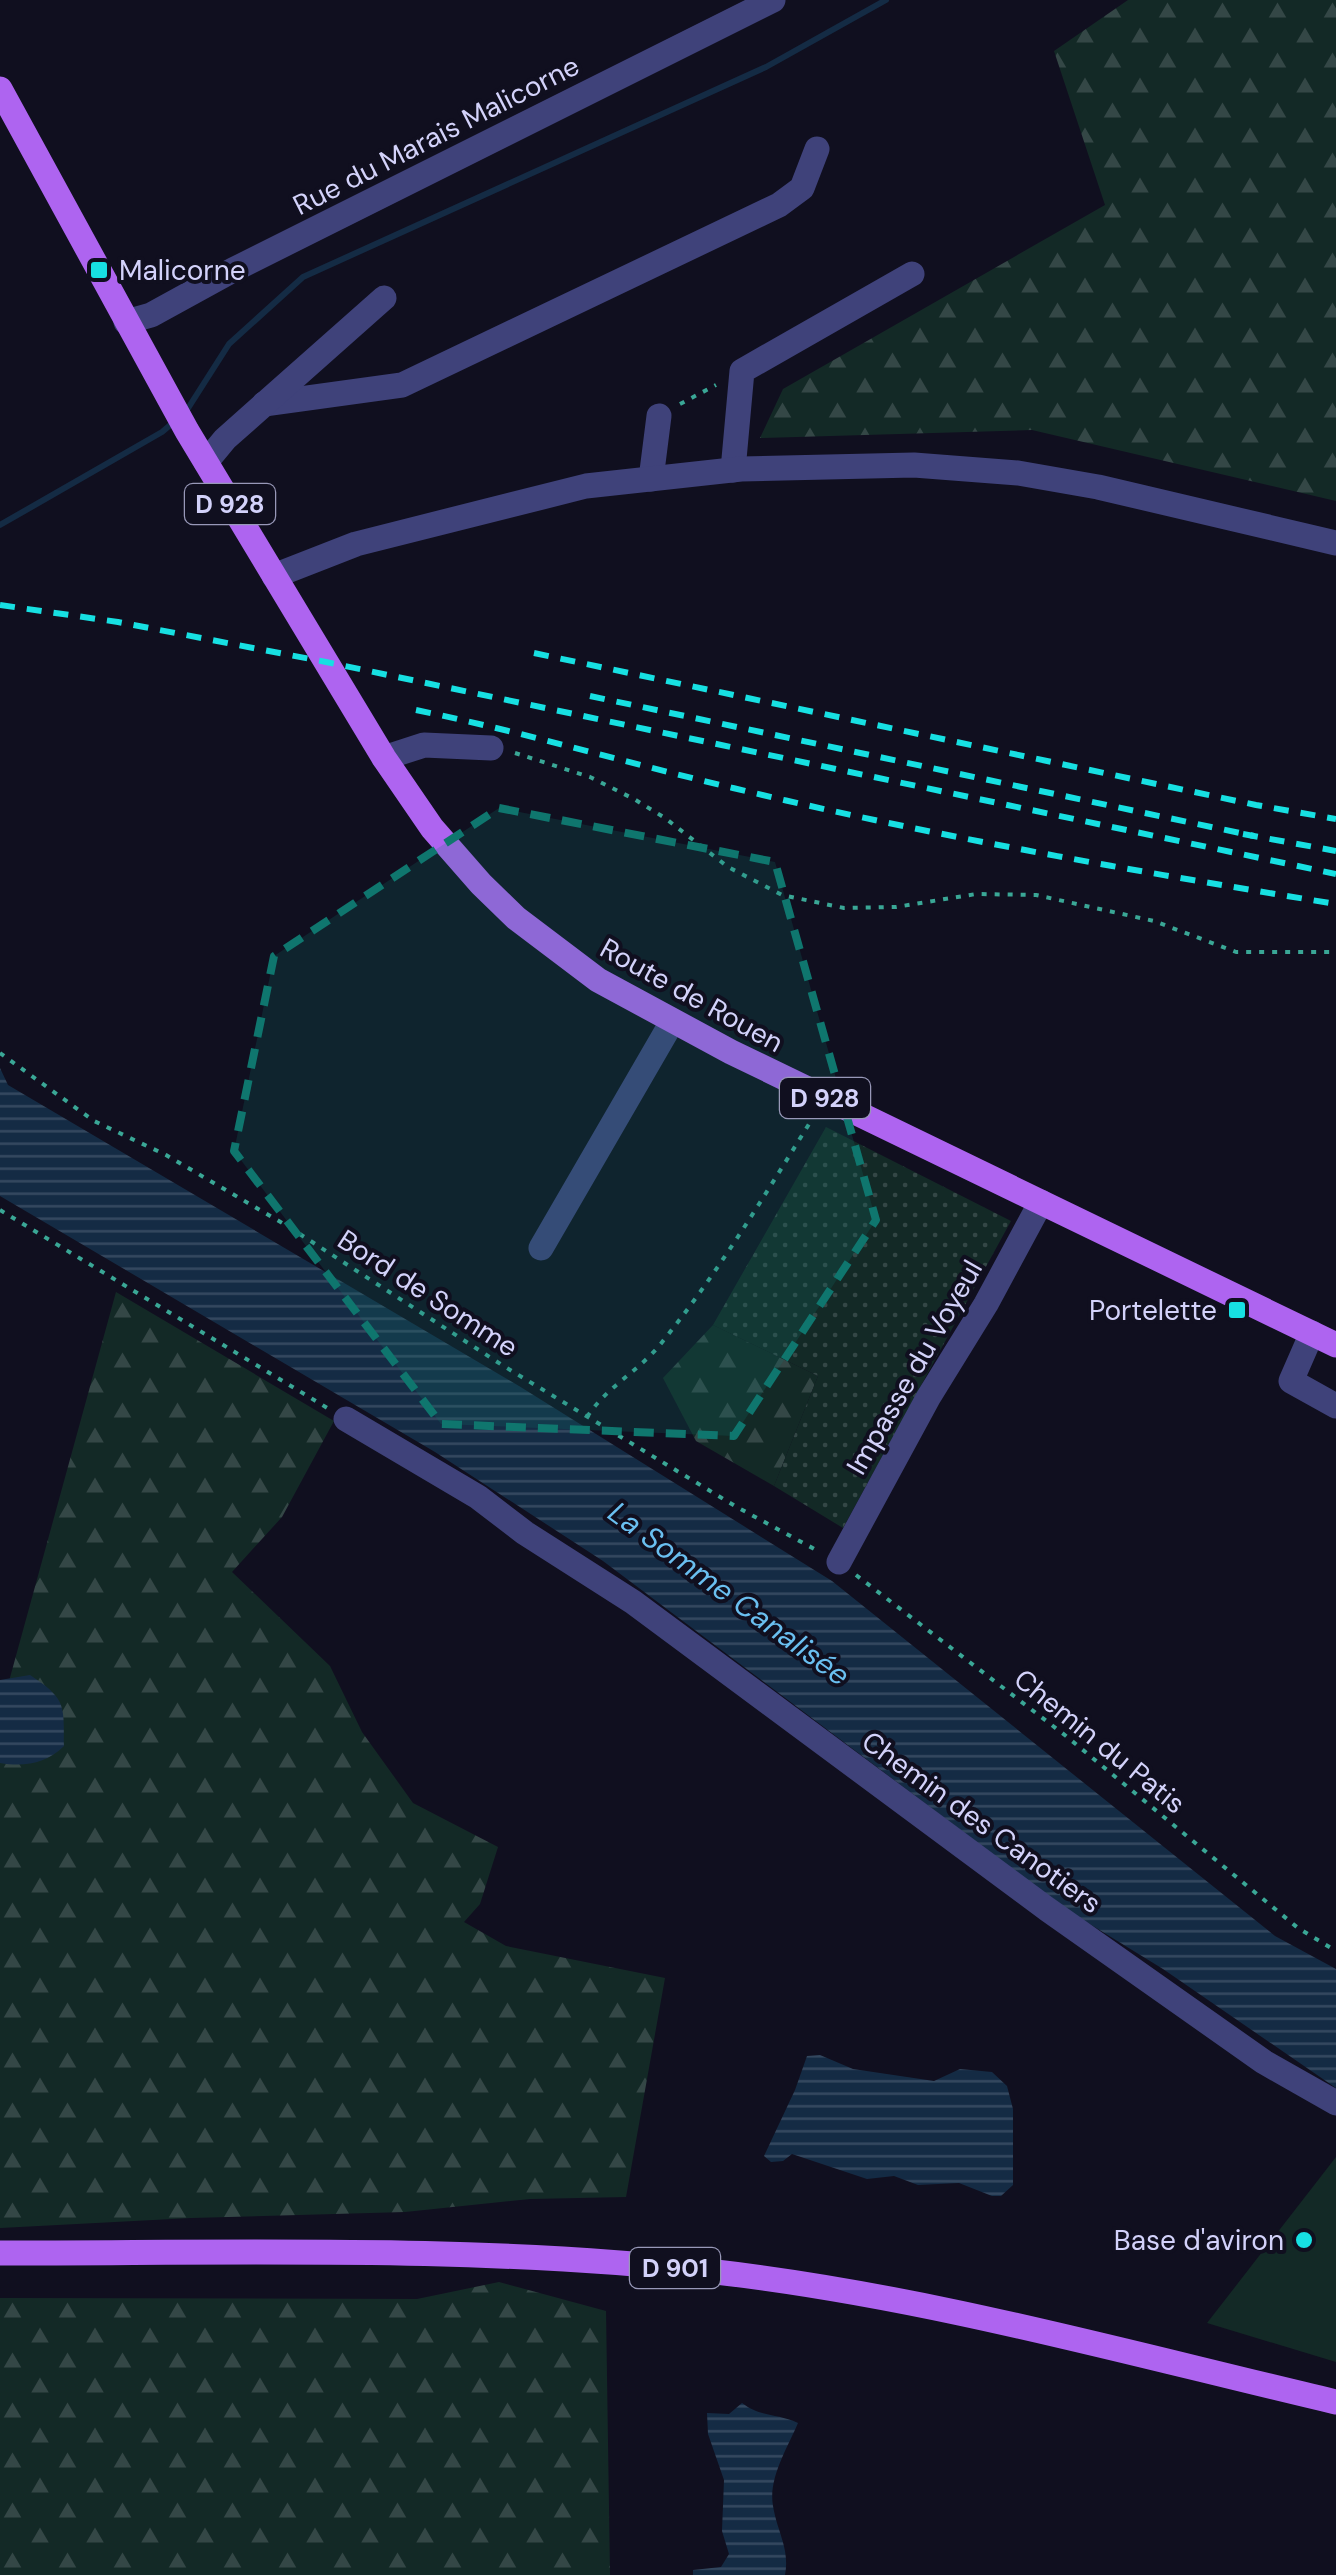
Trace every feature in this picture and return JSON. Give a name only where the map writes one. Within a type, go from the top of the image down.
[{"type":"main road","name":"D 928","points":[[0,90],[126,322]]},
{"type":"main road","name":"Route de Rouen","points":[[126,322],[187,431],[384,758],[432,828],[516,918],[571,962],[672,1022],[1336,1345]]},
{"type":"main road","name":"D 901","points":[[0,2253],[486,2256],[716,2272],[809,2284],[932,2307],[1336,2402]]},
{"type":"street","name":"Rue du Marais Malicorne","points":[[126,322],[152,314],[773,0]]},
{"type":"street","points":[[264,404],[402,386],[780,205],[802,188],[817,150]]},
{"type":"street","points":[[733,470],[742,371],[912,274]]},
{"type":"street","points":[[206,462],[225,439],[384,298]]},
{"type":"street","points":[[651,479],[659,416]]},
{"type":"street","points":[[274,576],[356,544],[586,486],[733,470],[914,465],[1018,473],[1098,487],[1336,544]]},
{"type":"street","points":[[384,758],[424,744],[490,748]]},
{"type":"street","points":[[541,1248],[672,1022]]},
{"type":"street","name":"Impasse du Voyeul","points":[[838,1562],[1040,1202]]},
{"type":"street","points":[[1312,1333],[1291,1381],[1336,1406]]},
{"type":"street","name":"Chemin des Canotiers","points":[[346,1420],[478,1497],[525,1534],[634,1602],[1048,1909],[1264,2062],[1336,2103]]},
{"type":"path","points":[[659,416],[742,371]]},
{"type":"path","points":[[490,748],[590,777],[665,818],[728,867],[782,895],[844,908],[896,907],[976,894],[1036,895],[1154,921],[1236,952],[1336,952]]},
{"type":"path","name":"Bord de Somme","points":[[0,1052],[94,1120],[166,1155],[289,1227],[587,1417],[734,1506],[838,1562]]},
{"type":"path","points":[[587,1417],[614,1385],[650,1358],[710,1283],[825,1098]]},
{"type":"path","points":[[0,1210],[346,1420]]},
{"type":"path","name":"Chemin du Patis","points":[[838,1562],[1066,1736],[1298,1928],[1336,1951]]},
{"type":"highlighted area","points":[[499,808],[775,862],[876,1220],[734,1436],[441,1424],[234,1151],[274,956]]},
{"type":"green space","points":[[1128,0],[1336,0],[1336,501],[1032,430],[760,438],[783,389],[1105,205],[1054,51]]},
{"type":"green space","points":[[826,1127],[1011,1221],[843,1528],[774,1486],[818,1376],[713,1325]]},
{"type":"green space","points":[[116,1292],[334,1421],[282,1517],[232,1572],[330,1666],[362,1732],[413,1803],[498,1847],[480,1904],[464,1922],[506,1946],[665,1978],[626,2197],[530,2199],[405,2212],[0,2228],[0,1714]]},
{"type":"green space","points":[[713,1325],[818,1376],[774,1486],[696,1441],[663,1378]]},
{"type":"green space","name":"Base d'aviron","points":[[1336,2157],[1336,2362],[1207,2323]]},
{"type":"green space","points":[[499,2282],[606,2311],[610,2575],[0,2575],[0,2298],[417,2299]]},
{"type":"water","name":"La Somme Canalisée","points":[[0,1068],[8,1085],[519,1386],[832,1581],[1275,1936],[1336,1969],[1336,2088],[1163,1969],[1067,1910],[603,1561],[435,1452],[0,1196]]},
{"type":"water","points":[[30,1675],[57,1697],[64,1721],[64,1746],[34,1763],[0,1763],[0,1680]]},
{"type":"water","points":[[820,2055],[853,2069],[934,2081],[960,2069],[992,2072],[1007,2086],[1013,2109],[1013,2185],[1001,2196],[992,2196],[959,2183],[918,2185],[894,2176],[867,2179],[792,2154],[783,2161],[771,2162],[764,2156],[807,2056]]},
{"type":"water","points":[[742,2403],[798,2423],[780,2463],[772,2495],[784,2548],[785,2575],[693,2575],[693,2570],[721,2567],[729,2554],[722,2531],[724,2480],[708,2434],[707,2413],[729,2414]]},
{"type":"waterway","points":[[185,413],[229,344],[303,277],[766,67],[886,0]]},
{"type":"waterway","points":[[0,525],[175,421]]},
{"type":"railway","points":[[0,605],[118,622],[326,662],[1336,874]]},
{"type":"railway","points":[[534,653],[1336,819]]},
{"type":"railway","points":[[590,696],[1254,836]]},
{"type":"railway","points":[[416,710],[883,822],[1336,904]]},
{"type":"railway","points":[[1243,834],[1336,851]]},
{"type":"place","name":"Malicorne","points":[[99,270]]},
{"type":"place","name":"Portelette","points":[[1237,1310]]},
{"type":"place","name":"Base d'aviron","points":[[1304,2240]]}]
